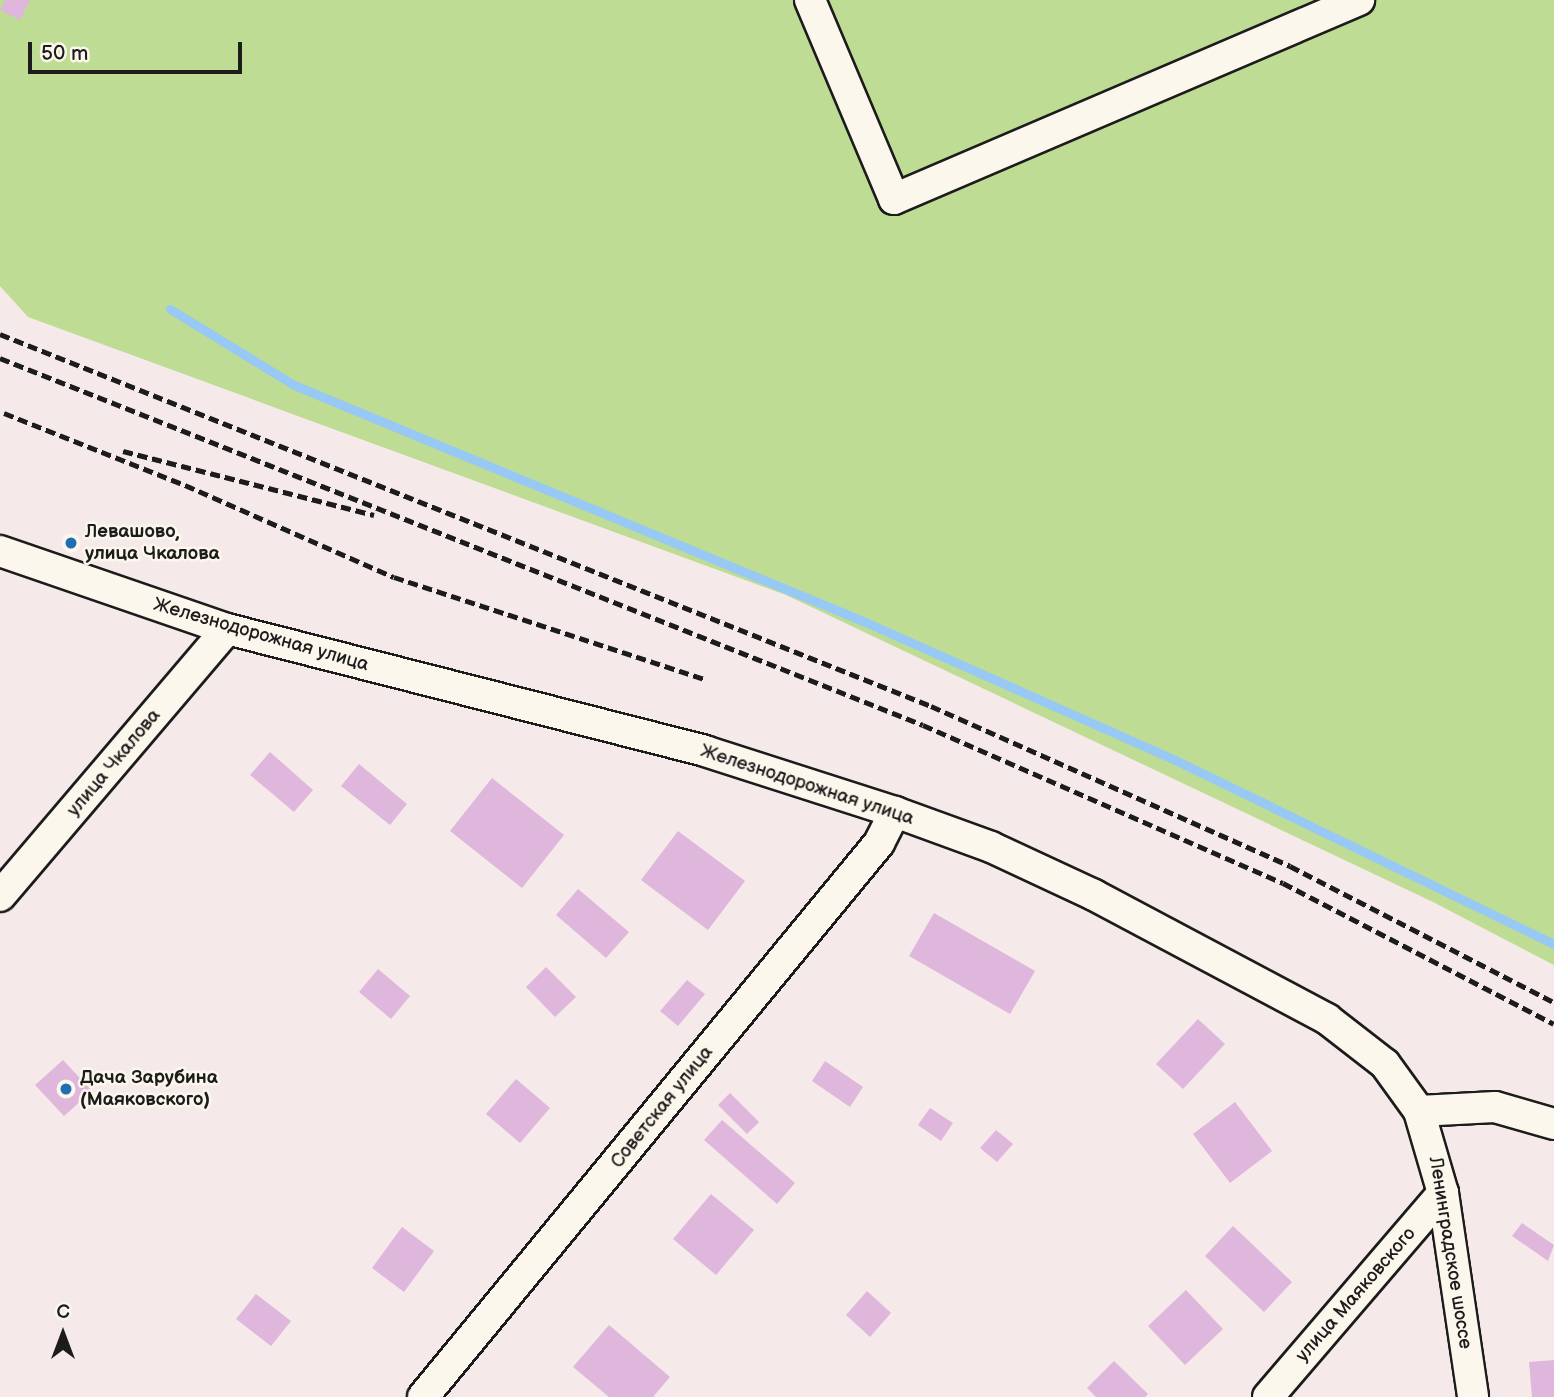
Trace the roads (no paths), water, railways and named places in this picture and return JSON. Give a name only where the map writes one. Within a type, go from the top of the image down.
[{"type":"street","points":[[810,0],[894,199],[1359,0]]},
{"type":"street","name":"Железнодорожная улица","points":[[0,551],[227,629],[705,751],[895,812],[991,847],[1094,895],[1327,1019],[1385,1063],[1419,1111]]},
{"type":"street","name":"улица Чкалова","points":[[0,896],[227,629]]},
{"type":"street","name":"Советская улица","points":[[423,1397],[879,844],[895,812]]},
{"type":"street","points":[[1419,1111],[1495,1107],[1554,1124]]},
{"type":"street","name":"Ленинградское шоссе","points":[[1419,1111],[1443,1193],[1474,1397]]},
{"type":"street","name":"улица Маяковского","points":[[1268,1397],[1443,1193]]},
{"type":"waterway","points":[[170,309],[294,385],[863,621],[1175,760],[1554,944]]},
{"type":"railway","points":[[0,334],[931,706],[1290,866],[1554,1002]]},
{"type":"railway","points":[[0,358],[923,725],[1283,883],[1554,1024]]},
{"type":"railway","points":[[4,413],[185,485],[394,577],[705,679]]},
{"type":"railway","points":[[123,451],[374,515]]},
{"type":"place","name":"Левашово, улица Чкалова","points":[[71,543]]},
{"type":"place","name":"Дача Зарубина (Маяковского)","points":[[66,1089]]}]
